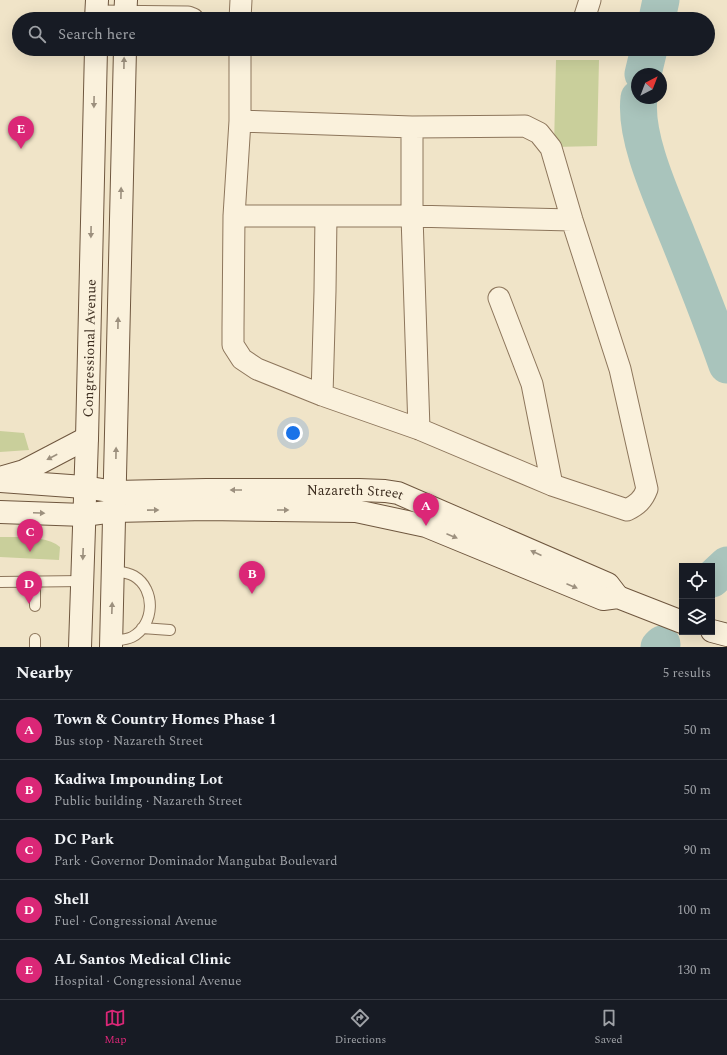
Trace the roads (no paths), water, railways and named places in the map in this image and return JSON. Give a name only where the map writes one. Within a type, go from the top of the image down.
[{"type":"main road","name":"Congressional Avenue","points":[[80,647],[84,487],[87,438],[96,56]]},
{"type":"main road","name":"Congressional Avenue","points":[[111,644],[125,56]]},
{"type":"main road","points":[[0,478],[24,471],[87,438]]},
{"type":"main road","points":[[0,481],[84,487],[114,502]]},
{"type":"main road","name":"Nazareth Street","points":[[114,502],[206,490],[385,491],[398,494],[608,584],[623,599],[679,621]]},
{"type":"main road","points":[[0,512],[84,515],[114,502]]},
{"type":"main road","points":[[715,632],[727,635]]},
{"type":"street","points":[[240,12],[241,0]]},
{"type":"street","points":[[586,12],[590,0]]},
{"type":"street","points":[[97,12],[125,12]]},
{"type":"street","points":[[240,56],[240,121],[234,216],[233,345],[242,359],[257,370],[419,430],[552,485],[627,510],[635,506],[644,498],[647,489],[620,368],[572,220],[551,148],[539,133],[524,126],[412,127],[240,121]]},
{"type":"street","points":[[412,127],[412,216],[419,430]]},
{"type":"street","points":[[234,216],[412,216],[572,220]]},
{"type":"street","points":[[322,395],[326,216]]},
{"type":"street","points":[[499,298],[532,384],[552,485]]},
{"type":"lane","points":[[111,644],[134,636],[142,628],[148,618],[150,607],[149,596],[144,585],[135,577],[125,572],[113,571]]},
{"type":"lane","points":[[0,582],[82,580]]},
{"type":"lane","points":[[35,581],[35,606]]},
{"type":"lane","points":[[142,628],[170,630]]},
{"type":"waterway","points":[[658,12],[661,0]]},
{"type":"waterway","points":[[644,68],[647,56]]},
{"type":"waterway","points":[[639,104],[641,131],[651,168],[727,365]]},
{"type":"waterway","points":[[715,576],[727,565]]},
{"type":"waterway","points":[[659,647],[662,644]]},
{"type":"place","name":"AL Santos Medical Clinic","points":[[21,149]]},
{"type":"place","name":"Town & Country Homes Phase 1","points":[[426,526]]},
{"type":"place","name":"DC Park","points":[[30,552]]},
{"type":"place","name":"Kadiwa Impounding Lot","points":[[252,594]]},
{"type":"place","name":"Shell","points":[[29,604]]}]
